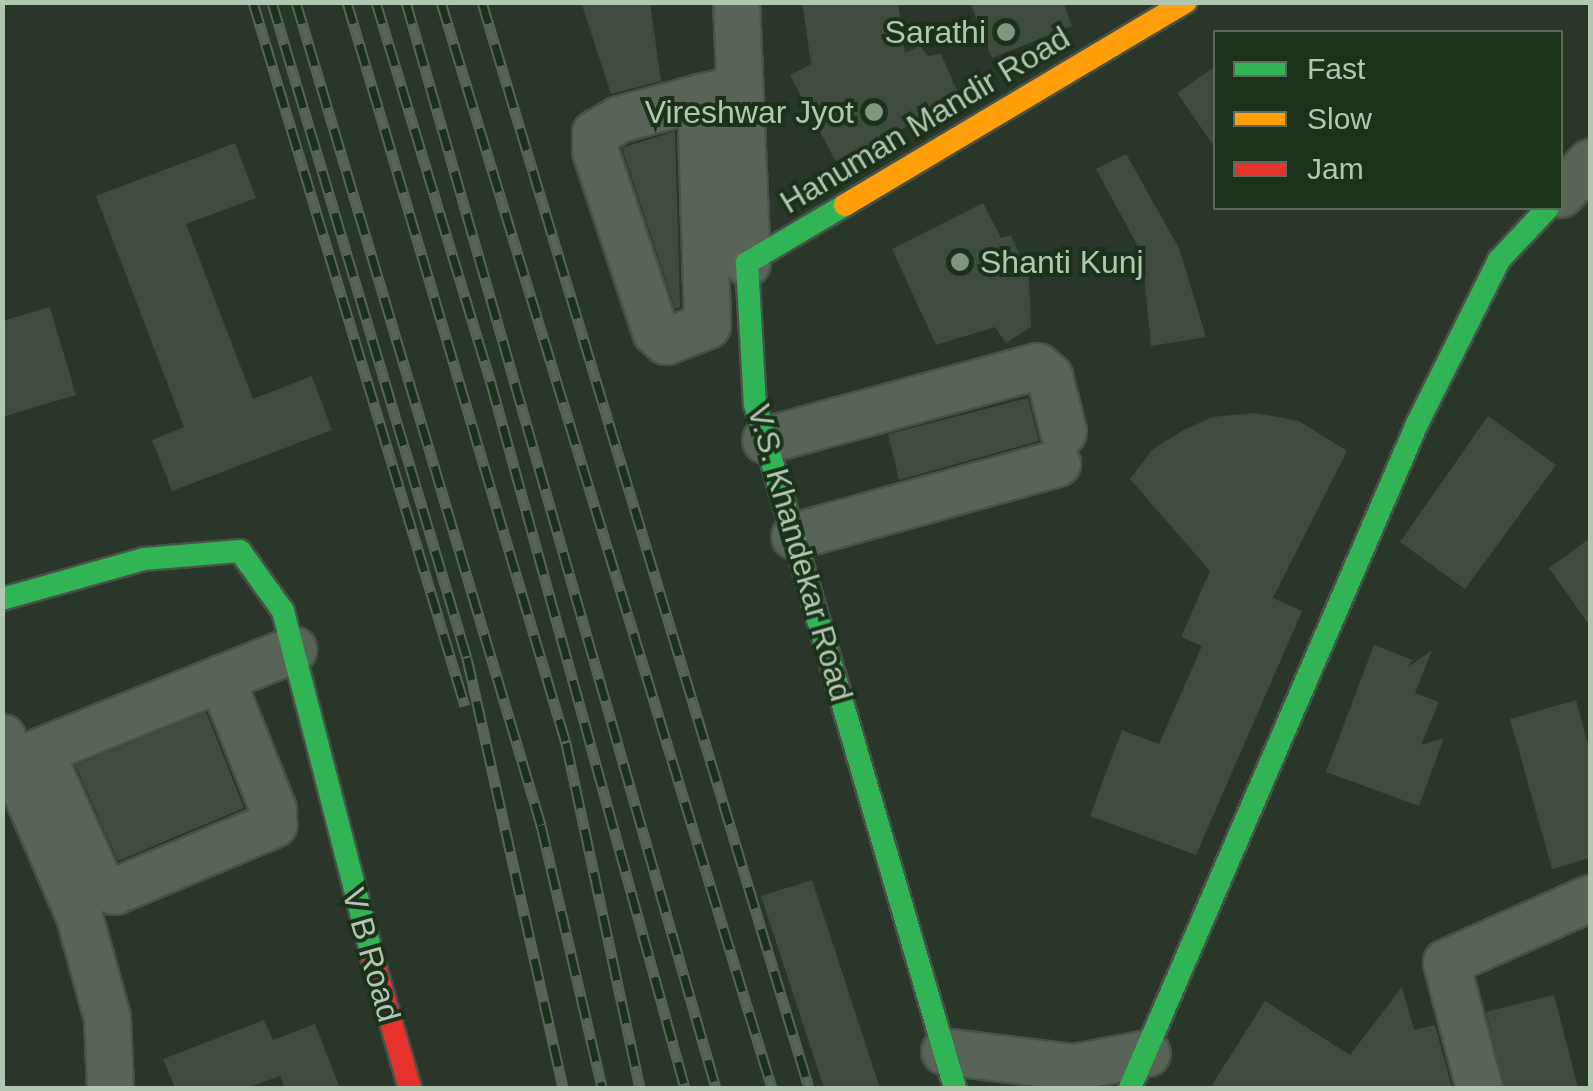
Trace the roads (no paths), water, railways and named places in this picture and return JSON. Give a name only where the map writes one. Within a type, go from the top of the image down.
[{"type":"street","name":"V.S. Khandekar Road","points":[[736,2],[719,93],[748,263],[755,404],[950,1070]]},
{"type":"street","name":"Hanuman Mandir Road","points":[[748,263],[1186,2]]},
{"type":"street","points":[[707,325],[719,93],[604,124],[594,144],[659,340],[707,325],[750,307]]},
{"type":"street","points":[[1563,191],[1590,162]]},
{"type":"street","points":[[950,1070],[1073,1067],[1138,1071],[1417,424],[1499,260],[1546,210]]},
{"type":"street","points":[[765,440],[1037,366],[1049,376],[1060,447],[794,536]]},
{"type":"street","name":"V B Road","points":[[2,599],[144,559],[240,551],[284,611],[332,821],[410,1088]]},
{"type":"street","points":[[18,750],[292,649]]},
{"type":"street","points":[[18,750],[101,887],[114,891],[272,824],[273,809],[221,678]]},
{"type":"street","points":[[18,750],[79,916],[107,1018],[110,1088]]},
{"type":"street","points":[[1478,1088],[1446,962],[1590,898]]},
{"type":"railway","points":[[253,2],[465,706]]},
{"type":"railway","points":[[272,2],[467,658],[563,1088]]},
{"type":"railway","points":[[296,2],[541,825],[602,1088]]},
{"type":"railway","points":[[347,2],[566,743],[640,1088]]},
{"type":"railway","points":[[376,2],[491,383],[685,1088]]},
{"type":"railway","points":[[406,2],[716,1088]]},
{"type":"railway","points":[[441,2],[772,1088]]},
{"type":"railway","points":[[482,2],[809,1088]]},
{"type":"place","name":"Sarathi","points":[[1006,32]]},
{"type":"place","name":"Vireshwar Jyot","points":[[874,112]]},
{"type":"place","name":"Shanti Kunj","points":[[960,262]]}]
